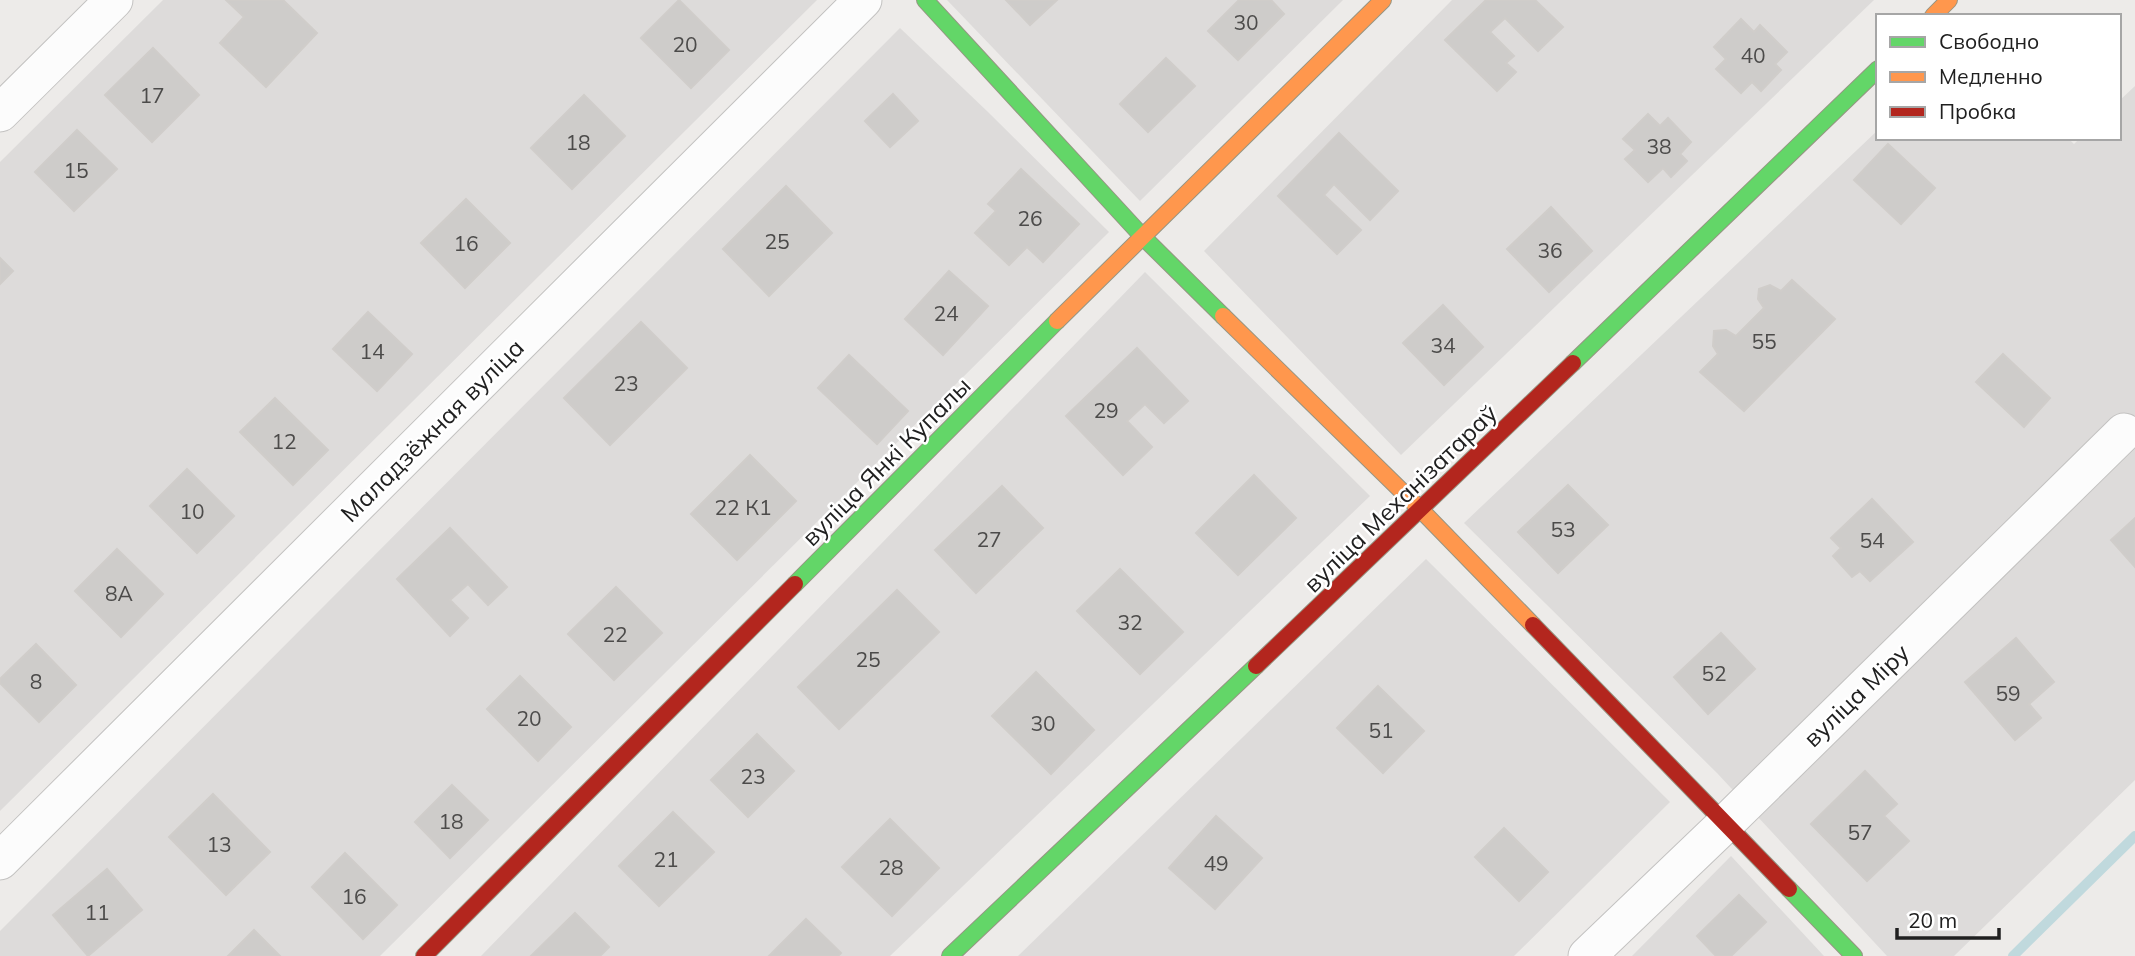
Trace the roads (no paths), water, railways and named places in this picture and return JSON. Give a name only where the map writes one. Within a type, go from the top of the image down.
[{"type":"street","points":[[0,113],[114,0]]},
{"type":"street","name":"Маладзёжная вуліца","points":[[0,861],[863,0]]},
{"type":"street","points":[[925,0],[1142,236],[1421,510],[1854,956]]},
{"type":"street","name":"вуліца Янкі Купалы","points":[[424,956],[1142,236],[1383,0]]},
{"type":"street","points":[[1935,14],[1949,0]]},
{"type":"street","name":"вуліца Механізатараў","points":[[950,956],[1421,510],[1876,71]]},
{"type":"street","name":"вуліца Міру","points":[[1587,956],[2124,432]]},
{"type":"waterway","points":[[2013,956],[2135,836]]}]
